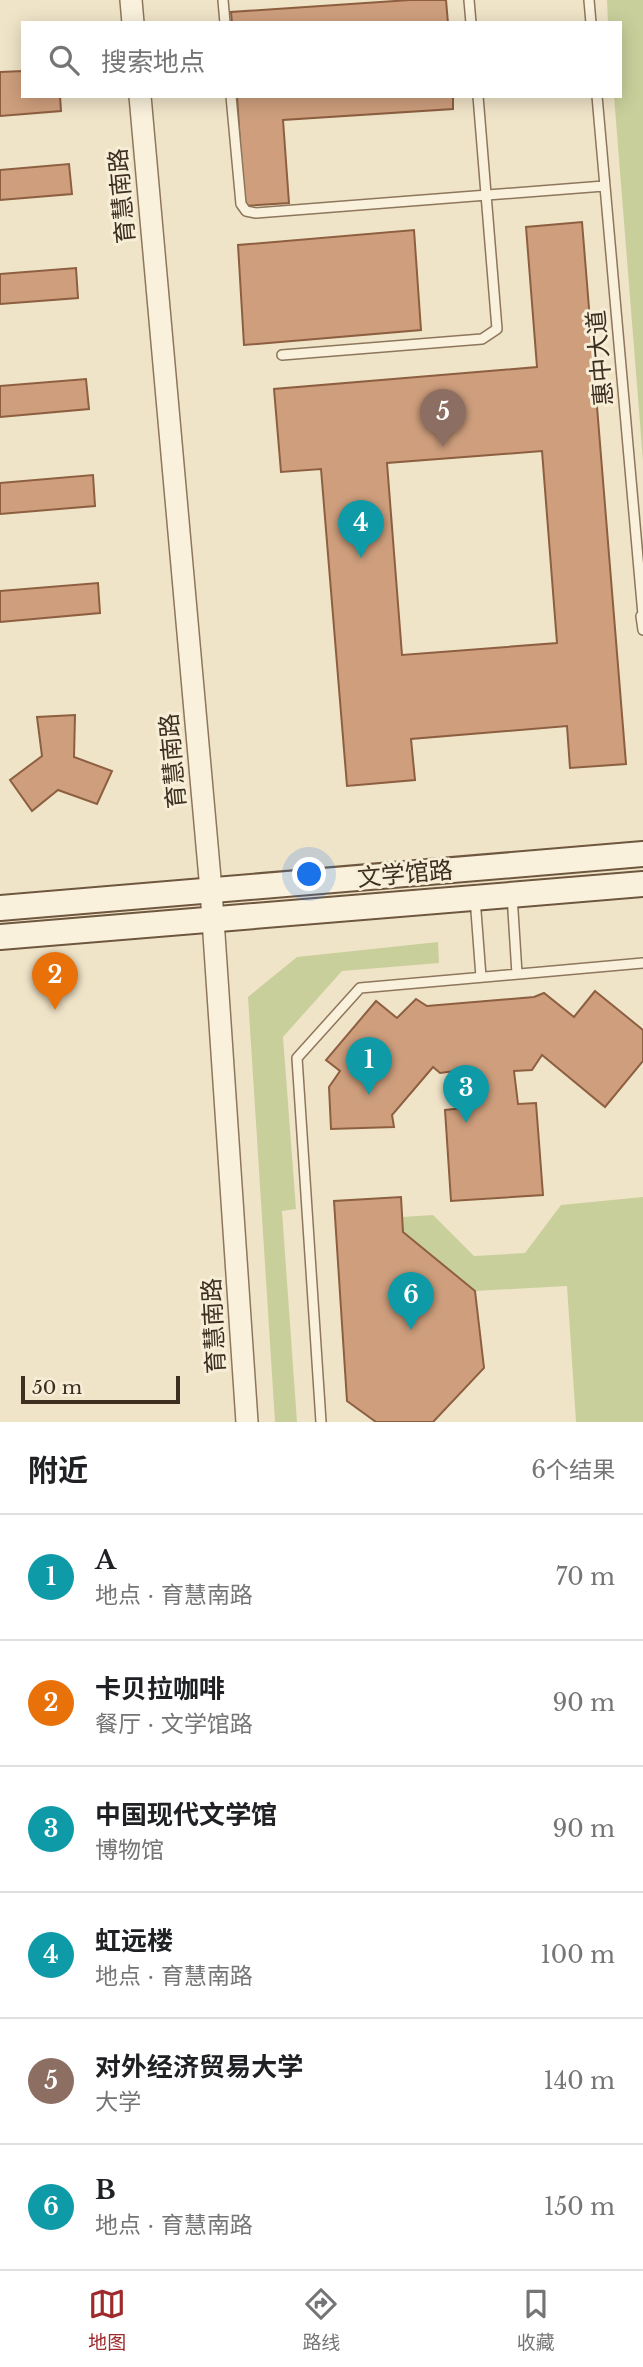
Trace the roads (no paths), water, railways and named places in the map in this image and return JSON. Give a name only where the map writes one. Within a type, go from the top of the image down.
[{"type":"main road","name":"文学馆路","points":[[0,908],[643,854]]},
{"type":"main road","name":"文学馆路","points":[[0,937],[643,884]]},
{"type":"street","points":[[131,0],[133,21]]},
{"type":"street","name":"育慧南路","points":[[140,98],[214,919],[247,1422]]},
{"type":"lane","points":[[223,0],[225,21]]},
{"type":"lane","points":[[469,0],[471,21]]},
{"type":"lane","points":[[589,0],[591,21]]},
{"type":"lane","points":[[231,98],[241,204],[246,211],[256,213],[604,186]]},
{"type":"lane","points":[[282,355],[482,339],[497,329],[478,98]]},
{"type":"lane","name":"惠中大道","points":[[597,98],[643,630]]},
{"type":"lane","points":[[512,895],[517,974]]},
{"type":"lane","points":[[475,898],[481,977]]},
{"type":"lane","points":[[321,1422],[298,1058],[360,988],[643,963]]},
{"type":"place","name":"对外经济贸易大学","points":[[443,447]]},
{"type":"place","name":"虹远楼","points":[[361,558]]},
{"type":"place","name":"卡贝拉咖啡","points":[[55,1010]]},
{"type":"place","name":"A","points":[[369,1095]]},
{"type":"place","name":"中国现代文学馆","points":[[466,1123]]},
{"type":"place","name":"B","points":[[411,1330]]}]
